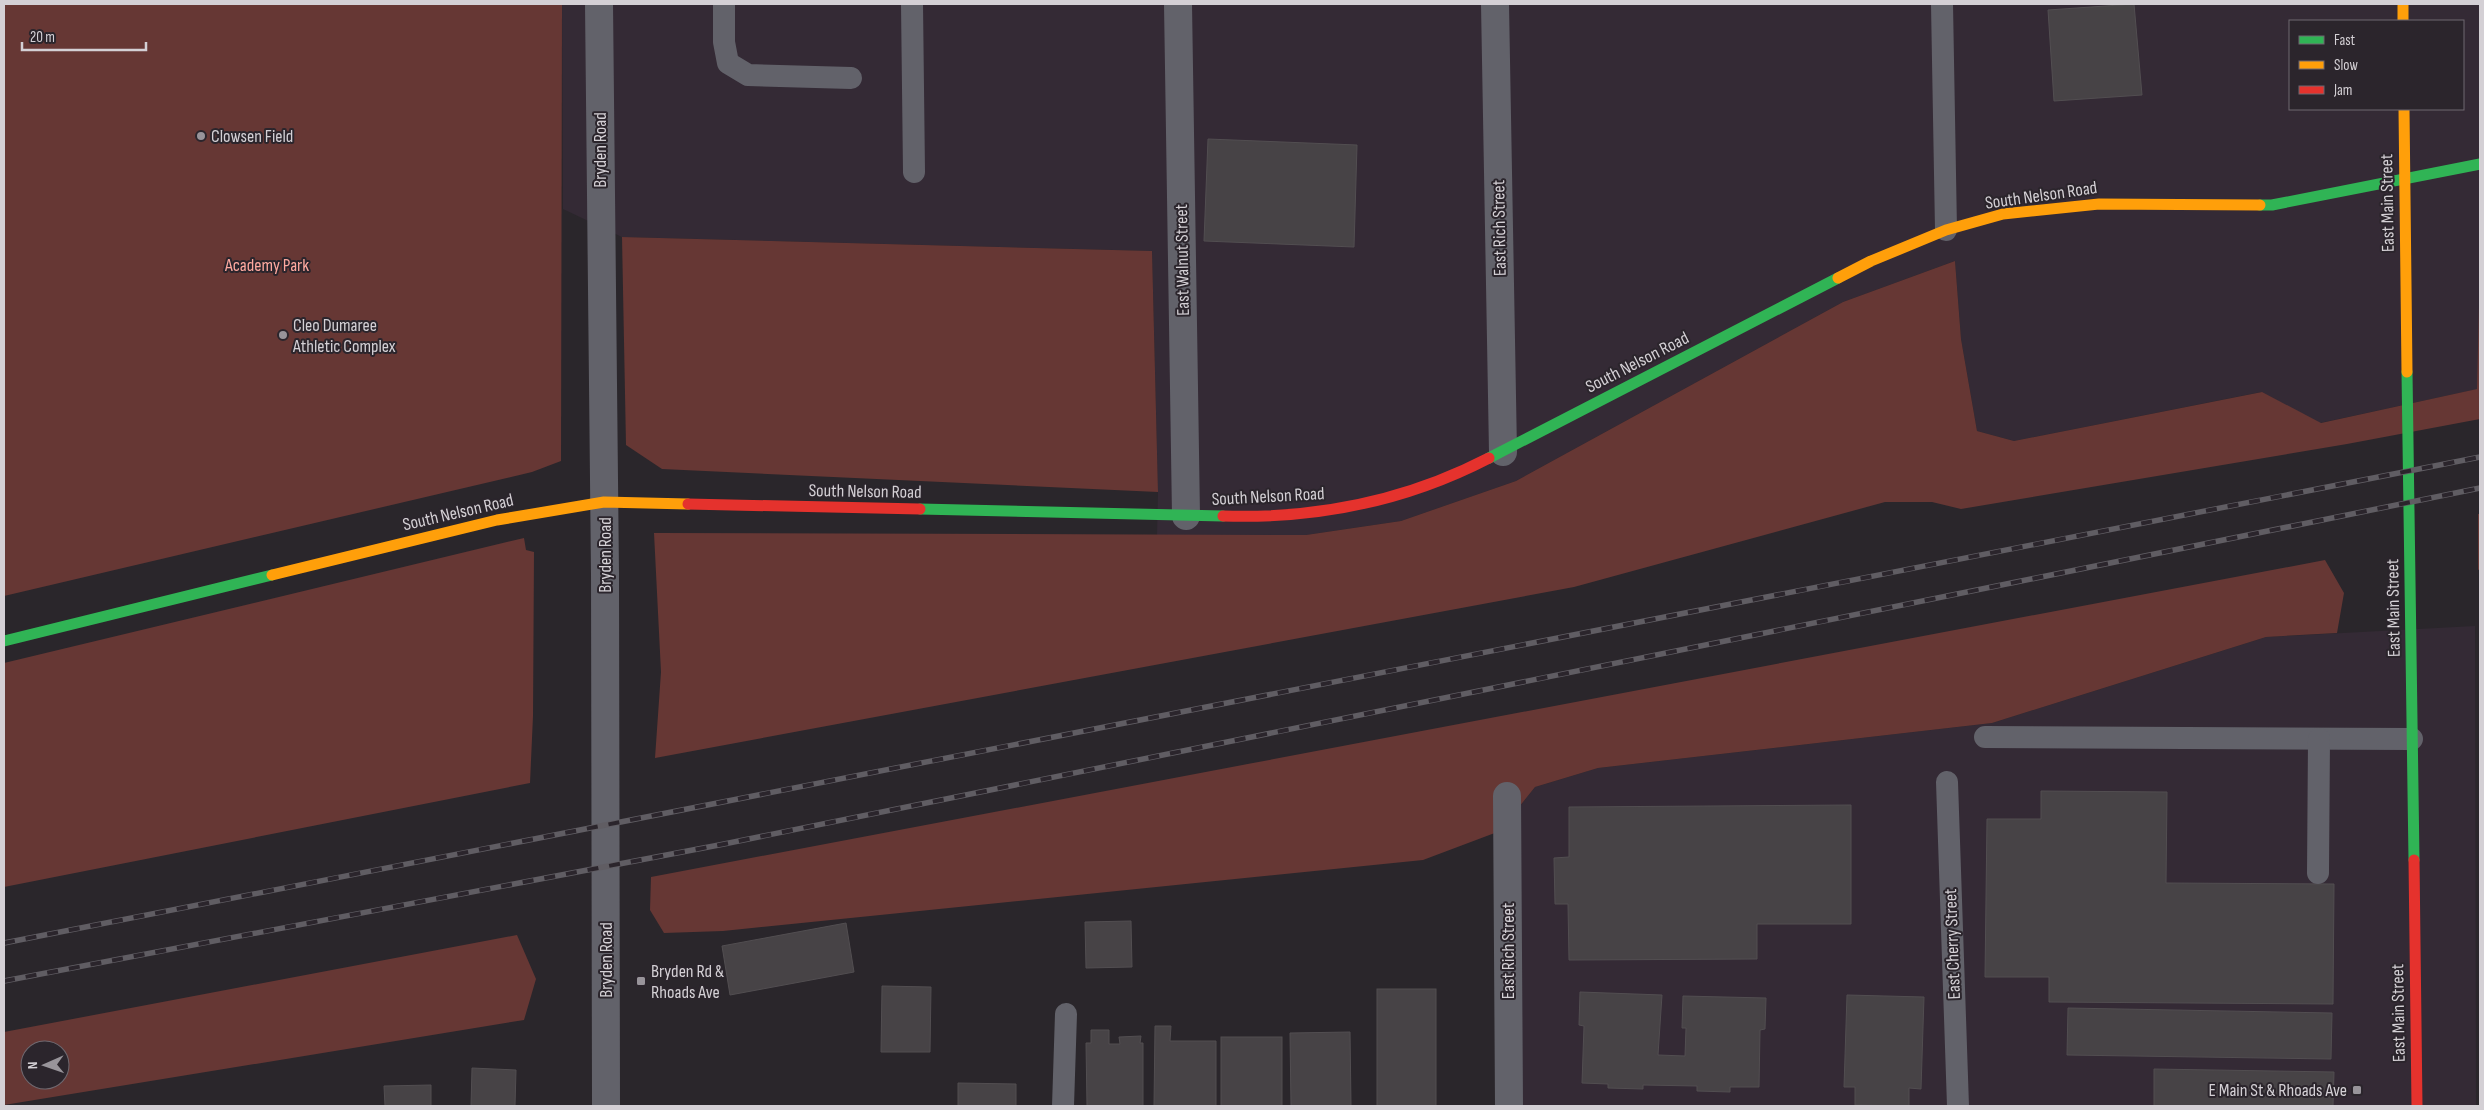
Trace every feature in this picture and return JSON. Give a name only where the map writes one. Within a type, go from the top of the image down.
[{"type":"main road","points":[[2402,4],[2403,20]]},
{"type":"main road","name":"East Main Street","points":[[2404,110],[2417,1106]]},
{"type":"main road","name":"South Nelson Road","points":[[4,640],[497,520],[604,502],[1249,517],[1330,511],[1391,496],[1440,480],[1503,452],[1863,265],[1946,230],[2003,214],[2099,204],[2272,205],[2480,164]]},
{"type":"street","name":"Bryden Road","points":[[599,4],[604,502],[606,1106]]},
{"type":"street","name":"East Walnut Street","points":[[1178,4],[1186,516]]},
{"type":"street","name":"East Rich Street","points":[[1495,4],[1503,452]]},
{"type":"street","name":"East Rich Street","points":[[1507,796],[1509,1106]]},
{"type":"lane","points":[[724,4],[724,42],[728,63],[748,75],[851,78]]},
{"type":"lane","points":[[912,4],[914,172]]},
{"type":"lane","points":[[1942,4],[1946,230]]},
{"type":"lane","points":[[1985,737],[2412,739]]},
{"type":"lane","points":[[2318,874],[2319,739]]},
{"type":"lane","name":"East Cherry Street","points":[[1947,782],[1958,1106]]},
{"type":"lane","points":[[1063,1106],[1066,1014]]},
{"type":"shaded area","points":[[562,4],[2480,4],[2478,389],[2320,423],[2261,392],[2014,441],[1977,431],[1961,339],[1955,261],[1843,302],[1516,481],[1401,521],[1306,535],[1157,535],[1158,492],[1152,251],[622,237],[563,209]]},
{"type":"shaded area","points":[[2475,626],[2476,1106],[1505,1106],[1500,831],[1535,787],[1598,768],[1992,723],[2266,637]]},
{"type":"green space","name":"Academy Park","points":[[4,4],[562,4],[561,461],[532,472],[4,596]]},
{"type":"green space","points":[[622,237],[1152,251],[1158,492],[662,469],[626,445]]},
{"type":"green space","points":[[1955,261],[1961,339],[1977,431],[2014,441],[2262,392],[2321,423],[2477,389],[2480,263],[2480,419],[2347,444],[1961,509],[1932,502],[1885,502],[1574,587],[655,758],[661,672],[654,533],[1306,535],[1401,521],[1516,481],[1843,302]]},
{"type":"green space","points":[[2478,514],[2480,514],[2480,569],[2478,570]]},
{"type":"green space","points":[[524,538],[526,550],[534,552],[533,716],[530,783],[4,887],[4,663]]},
{"type":"green space","points":[[2325,560],[2344,593],[2337,633],[2266,637],[1992,723],[1598,768],[1535,787],[1500,831],[1423,860],[723,931],[664,933],[650,910],[651,877]]},
{"type":"green space","points":[[517,935],[536,979],[524,1020],[4,1105],[4,1032]]},
{"type":"building","points":[[2134,4],[2142,95],[2054,101],[2048,10]]},
{"type":"building","points":[[1208,139],[1357,145],[1354,247],[1204,241]]},
{"type":"building","points":[[2041,791],[2167,792],[2166,883],[2334,884],[2333,1004],[2049,1002],[2049,977],[1985,977],[1987,819],[2041,819]]},
{"type":"building","points":[[1851,805],[1851,924],[1757,924],[1757,959],[1569,960],[1568,904],[1555,904],[1554,858],[1569,857],[1569,807]]},
{"type":"building","points":[[1131,921],[1132,967],[1086,968],[1085,922]]},
{"type":"building","points":[[846,923],[854,972],[730,995],[722,946]]},
{"type":"building","points":[[882,986],[931,987],[930,1052],[881,1052]]},
{"type":"building","points":[[1377,989],[1436,989],[1436,1106],[1377,1106]]},
{"type":"building","points":[[1580,992],[1662,995],[1658,1055],[1685,1056],[1686,1028],[1682,1028],[1683,996],[1766,998],[1765,1029],[1760,1030],[1759,1087],[1730,1087],[1730,1092],[1697,1091],[1697,1086],[1643,1085],[1643,1089],[1608,1088],[1608,1084],[1582,1083],[1584,1026],[1579,1025]]},
{"type":"building","points":[[1847,995],[1924,997],[1921,1089],[1909,1088],[1909,1106],[1855,1105],[1855,1087],[1844,1087]]},
{"type":"building","points":[[2068,1008],[2332,1013],[2331,1059],[2067,1055]]},
{"type":"building","points":[[1155,1026],[1171,1026],[1170,1041],[1216,1041],[1216,1106],[1154,1106]]},
{"type":"building","points":[[1091,1030],[1109,1030],[1109,1044],[1120,1044],[1119,1037],[1141,1036],[1140,1043],[1143,1043],[1143,1106],[1087,1106],[1086,1043],[1091,1043]]},
{"type":"building","points":[[1350,1032],[1351,1106],[1291,1106],[1290,1033]]},
{"type":"building","points":[[1221,1037],[1282,1037],[1282,1106],[1221,1106]]},
{"type":"building","points":[[472,1068],[516,1070],[515,1106],[471,1106]]},
{"type":"building","points":[[2154,1069],[2334,1072],[2333,1106],[2154,1106]]},
{"type":"building","points":[[958,1083],[1016,1084],[1016,1106],[958,1106]]},
{"type":"building","points":[[431,1085],[431,1106],[385,1106],[384,1086]]},
{"type":"railway","points":[[4,943],[2480,457]]},
{"type":"railway","points":[[4,981],[719,845],[2480,488]]},
{"type":"traffic: fast","points":[[2260,205],[2272,205],[2480,164]]},
{"type":"traffic: fast","points":[[1489,458],[1838,278]]},
{"type":"traffic: fast","points":[[2407,372],[2414,860]]},
{"type":"traffic: fast","points":[[920,509],[1223,516]]},
{"type":"traffic: fast","points":[[4,641],[272,575]]},
{"type":"traffic: slow","points":[[2403,4],[2403,20]]},
{"type":"traffic: slow","points":[[2404,110],[2407,372]]},
{"type":"traffic: slow","points":[[1838,278],[1871,261],[1946,230],[2003,214],[2099,204],[2260,205]]},
{"type":"traffic: slow","points":[[272,575],[497,520],[604,502],[688,504]]},
{"type":"traffic: jam","points":[[1223,516],[1292,514],[1359,504],[1425,486],[1489,458]]},
{"type":"traffic: jam","points":[[688,504],[920,509]]},
{"type":"traffic: jam","points":[[2414,860],[2417,1106]]},
{"type":"place","name":"Clowsen Field","points":[[201,136]]},
{"type":"place","name":"Cleo Dumaree Athletic Complex","points":[[283,335]]},
{"type":"place","name":"Bryden Rd & Rhoads Ave","points":[[641,981]]},
{"type":"place","name":"E Main St & Rhoads Ave","points":[[2357,1090]]}]
